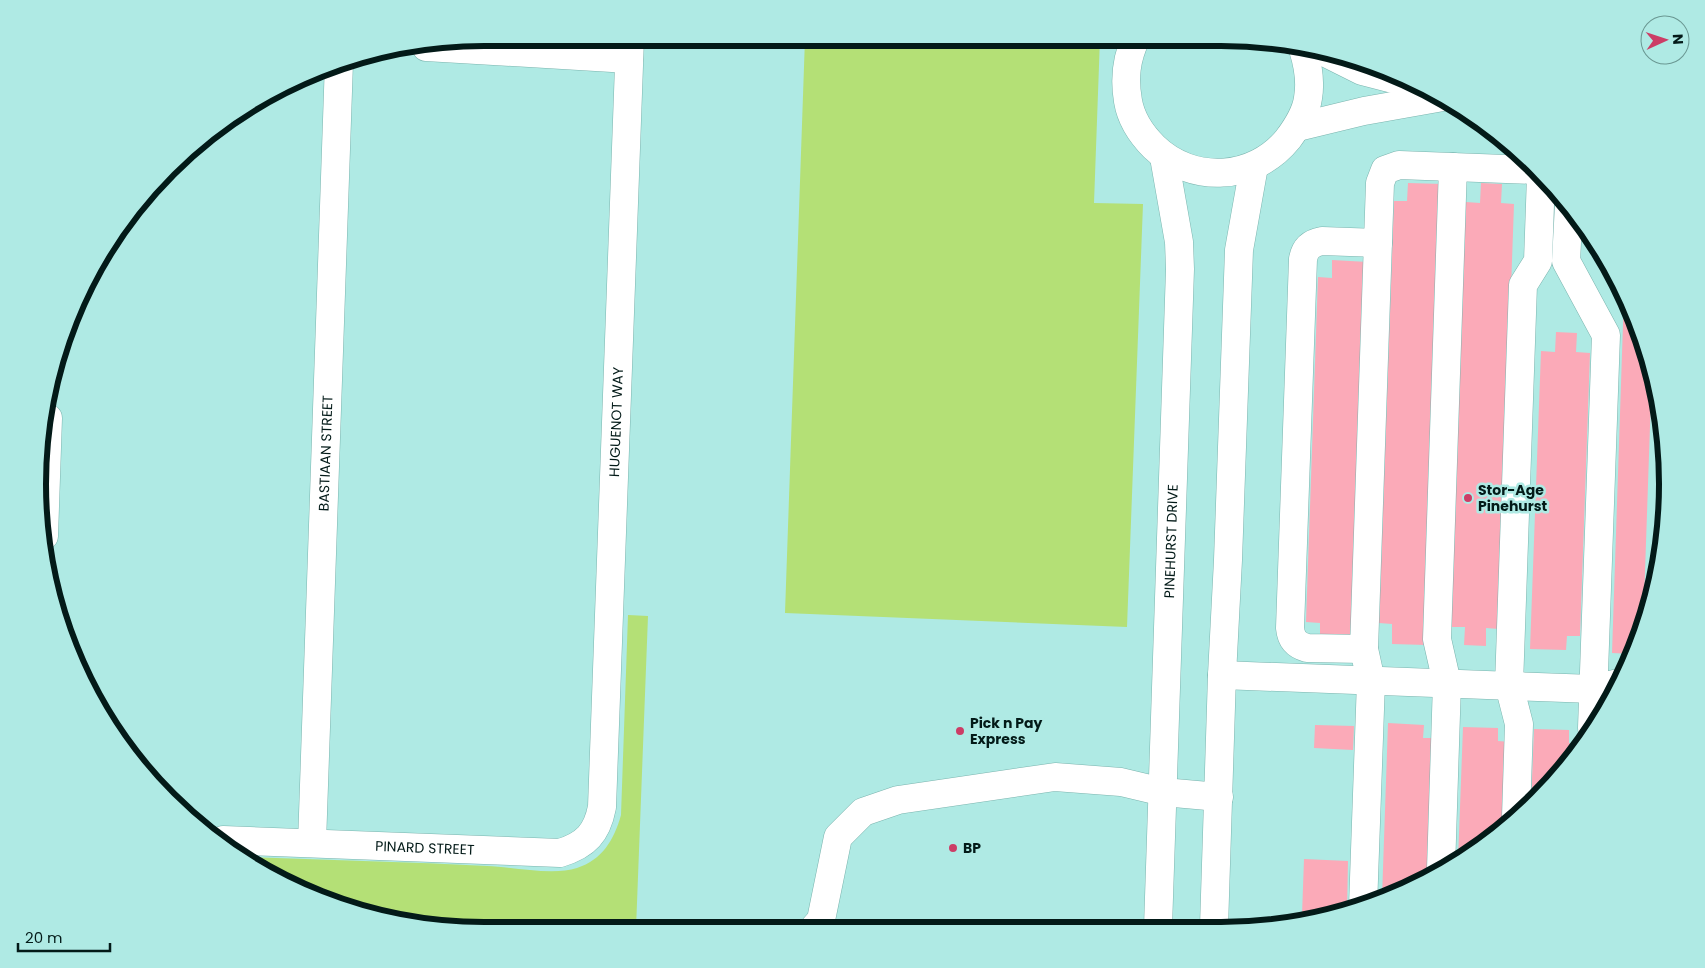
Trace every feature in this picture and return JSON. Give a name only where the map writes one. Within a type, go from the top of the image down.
[{"type":"street","points":[[1132,46],[1129,52],[1125,81],[1129,110],[1143,136],[1164,157],[1192,170],[1224,173],[1254,166],[1279,150],[1298,127],[1308,99],[1309,69],[1305,55]]},
{"type":"street","points":[[454,47],[630,48]]},
{"type":"street","name":"HUGUENOT WAY","points":[[602,807],[630,48]]},
{"type":"street","points":[[1353,66],[1375,74]]},
{"type":"street","name":"BASTIAAN STREET","points":[[312,843],[339,71]]},
{"type":"street","points":[[1298,127],[1364,111],[1430,99]]},
{"type":"street","name":"PINEHURST DRIVE","points":[[1158,922],[1180,269],[1178,234],[1164,157]]},
{"type":"street","points":[[1363,898],[1371,681],[1364,649],[1380,183],[1386,170],[1398,165],[1526,170]]},
{"type":"street","points":[[1214,922],[1239,250],[1254,166]]},
{"type":"street","points":[[1441,862],[1447,683],[1437,639],[1453,167]]},
{"type":"street","points":[[1516,807],[1519,724],[1509,685],[1523,285],[1538,261],[1542,186]]},
{"type":"street","points":[[1568,217],[1566,261],[1606,335],[1606,686],[1601,702]]},
{"type":"street","points":[[1364,649],[1307,648],[1300,646],[1291,636],[1290,619],[1304,252],[1314,242],[1322,241],[1378,243]]},
{"type":"street","points":[[1538,261],[1566,261]]},
{"type":"street","points":[[1222,675],[1509,685],[1606,686]]},
{"type":"street","points":[[819,922],[838,837],[863,812],[898,800],[1055,778],[1121,782],[1163,792],[1219,797]]},
{"type":"street","name":"PINARD STREET","points":[[231,840],[560,852],[573,849],[594,832],[602,807]]},
{"type":"green space","points":[[805,46],[1100,46],[1094,203],[1143,204],[1127,627],[785,613]]},
{"type":"green space","points":[[628,615],[648,616],[636,922],[484,922],[427,918],[371,907],[343,899],[290,877],[256,857],[487,866],[545,871],[567,870],[586,864],[606,848],[615,833],[621,815]]},
{"type":"building","points":[[1408,183],[1443,184],[1426,645],[1392,644],[1392,624],[1379,623],[1394,201],[1407,201]]},
{"type":"building","points":[[1481,183],[1502,184],[1501,203],[1514,204],[1499,629],[1486,628],[1486,646],[1464,645],[1465,627],[1450,627],[1466,202],[1480,203]]},
{"type":"building","points":[[1332,260],[1368,262],[1354,641],[1320,640],[1320,623],[1306,622],[1318,277],[1332,278]]},
{"type":"building","points":[[1623,312],[1636,343],[1651,403],[1644,596],[1636,625],[1624,654],[1612,653]]},
{"type":"building","points":[[1556,332],[1577,333],[1576,352],[1590,353],[1580,636],[1567,636],[1566,650],[1530,649],[1541,351],[1555,352]]},
{"type":"building","points":[[1388,723],[1424,725],[1423,738],[1437,738],[1433,867],[1382,891]]},
{"type":"building","points":[[1315,725],[1354,726],[1353,750],[1314,748]]},
{"type":"building","points":[[1463,727],[1498,728],[1498,741],[1511,742],[1508,814],[1458,852]]},
{"type":"building","points":[[1534,729],[1569,730],[1569,743],[1573,743],[1531,794]]},
{"type":"building","points":[[1304,859],[1348,861],[1347,903],[1302,914]]},
{"type":"place","name":"Stor-Age Pinehurst","points":[[1468,498]]},
{"type":"place","name":"Pick n Pay Express","points":[[960,731]]},
{"type":"place","name":"BP","points":[[953,848]]}]
